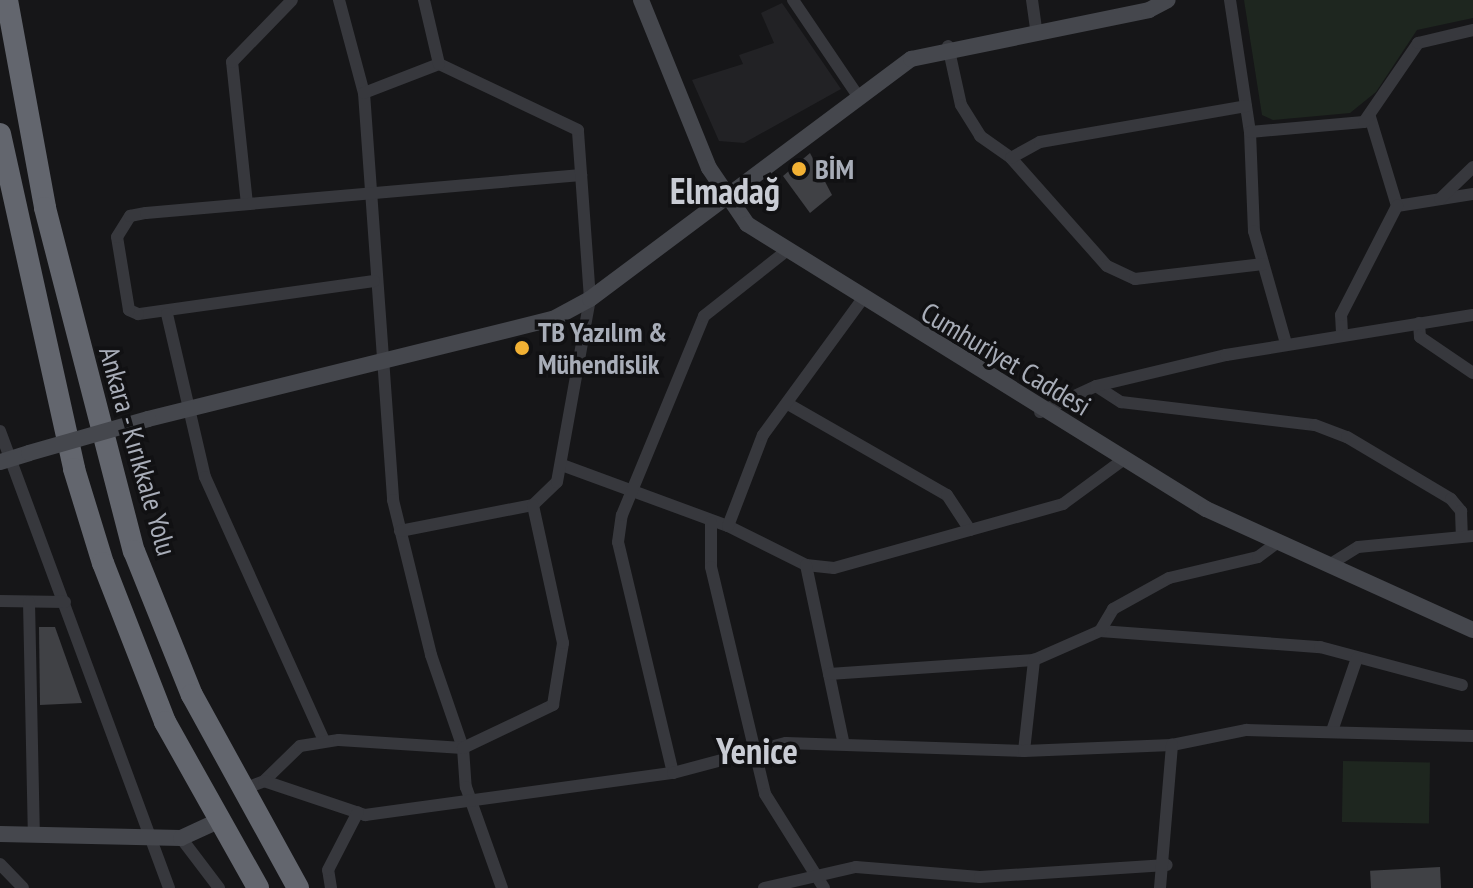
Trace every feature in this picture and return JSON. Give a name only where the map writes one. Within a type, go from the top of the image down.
[{"type":"highway","name":"Ankara - Kırıkkale Yolu","points":[[7,0],[45,208],[106,462],[176,661],[241,790],[298,888]]},
{"type":"highway","points":[[0,134],[74,469],[103,563],[139,664],[218,821],[258,888]]},
{"type":"street","points":[[247,204],[232,62],[292,0]]},
{"type":"street","points":[[339,0],[364,93],[378,364],[400,531],[463,748],[472,804],[502,888]]},
{"type":"street","points":[[400,531],[533,505],[557,482],[590,299],[578,130],[569,120],[460,79],[439,64],[424,0]]},
{"type":"street","name":"Cumhuriyet Caddesi","points":[[641,0],[724,198],[785,252],[1040,412],[1123,460],[1278,542],[1473,630]]},
{"type":"street","points":[[793,0],[858,96]]},
{"type":"street","points":[[1032,0],[1036,30]]},
{"type":"street","points":[[6,460],[184,408],[378,364],[553,319],[590,299],[911,59],[948,46],[1149,10],[1168,0]]},
{"type":"street","points":[[1230,0],[1250,132],[1254,231],[1286,343]]},
{"type":"street","points":[[1342,333],[1341,315],[1397,206],[1370,117],[1418,43],[1473,30]]},
{"type":"street","points":[[948,46],[961,105],[980,136],[1011,158],[1080,241],[1135,279],[1263,264]]},
{"type":"street","points":[[364,93],[439,64]]},
{"type":"street","points":[[1011,158],[1040,142],[1246,106]]},
{"type":"street","points":[[1250,132],[1370,117]]},
{"type":"street","points":[[1440,199],[1473,167]]},
{"type":"street","points":[[374,281],[167,314],[129,310],[120,224],[146,213],[581,175]]},
{"type":"street","points":[[1397,206],[1473,194]]},
{"type":"street","points":[[673,773],[618,542],[632,492],[704,316],[785,252]]},
{"type":"street","points":[[728,526],[763,435],[861,301]]},
{"type":"street","points":[[167,314],[184,408],[240,565],[324,740]]},
{"type":"street","points":[[1040,412],[1096,386],[1286,343],[1473,315]]},
{"type":"street","points":[[1419,323],[1420,337],[1438,353],[1473,373]]},
{"type":"street","points":[[1096,386],[1121,402],[1315,425],[1390,460],[1467,511],[1467,536],[1358,547],[1329,565]]},
{"type":"street","points":[[788,404],[947,495],[970,530]]},
{"type":"street","points":[[0,431],[6,460],[65,602],[169,888]]},
{"type":"street","points":[[562,465],[728,526],[806,565],[834,568],[1063,504],[1096,487],[1123,460]]},
{"type":"street","points":[[241,790],[264,781],[286,754],[324,740],[463,748],[553,705],[561,690],[563,643],[533,505]]},
{"type":"street","points":[[711,522],[711,567],[765,794],[810,872],[824,888]]},
{"type":"street","points":[[1100,631],[1113,609],[1169,578],[1258,557],[1278,542]]},
{"type":"street","points":[[806,565],[843,741]]},
{"type":"street","points":[[0,601],[65,602]]},
{"type":"street","points":[[29,602],[34,833]]},
{"type":"street","points":[[829,674],[1034,660],[1100,631],[1320,647],[1462,685]]},
{"type":"street","points":[[1332,731],[1357,658]]},
{"type":"street","points":[[1024,751],[1034,660]]},
{"type":"street","points":[[264,781],[358,812],[472,804],[673,773],[753,751],[843,741],[1024,751],[1172,745],[1246,730],[1473,736]]},
{"type":"street","points":[[1160,888],[1167,865],[1172,745]]},
{"type":"street","points":[[331,888],[328,870],[358,812]]},
{"type":"street","points":[[0,834],[181,838],[218,821]]},
{"type":"street","points":[[181,838],[219,888]]},
{"type":"street","points":[[0,864],[23,888]]},
{"type":"street","points":[[764,888],[810,872],[856,867],[980,877],[1167,865]]},
{"type":"shaded area","points":[[1244,0],[1473,0],[1473,18],[1417,30],[1376,92],[1350,113],[1273,120],[1262,115]]},
{"type":"shaded area","points":[[782,3],[841,89],[744,143],[719,141],[692,80],[743,64],[739,55],[774,43],[761,13]]},
{"type":"shaded area","points":[[1343,761],[1430,763],[1429,824],[1342,822]]},
{"type":"building","points":[[810,153],[832,195],[810,213],[783,176]]},
{"type":"building","points":[[39,627],[55,627],[82,703],[40,705]]},
{"type":"building","points":[[1440,867],[1441,888],[1371,888],[1370,871]]},
{"type":"place","name":"BİM","points":[[799,169]]},
{"type":"place","name":"TB Yazılım & Mühendislik","points":[[522,348]]},
{"type":"district","name":"Elmadağ","points":[[725,191]]},
{"type":"district","name":"Yenice","points":[[757,751]]}]
